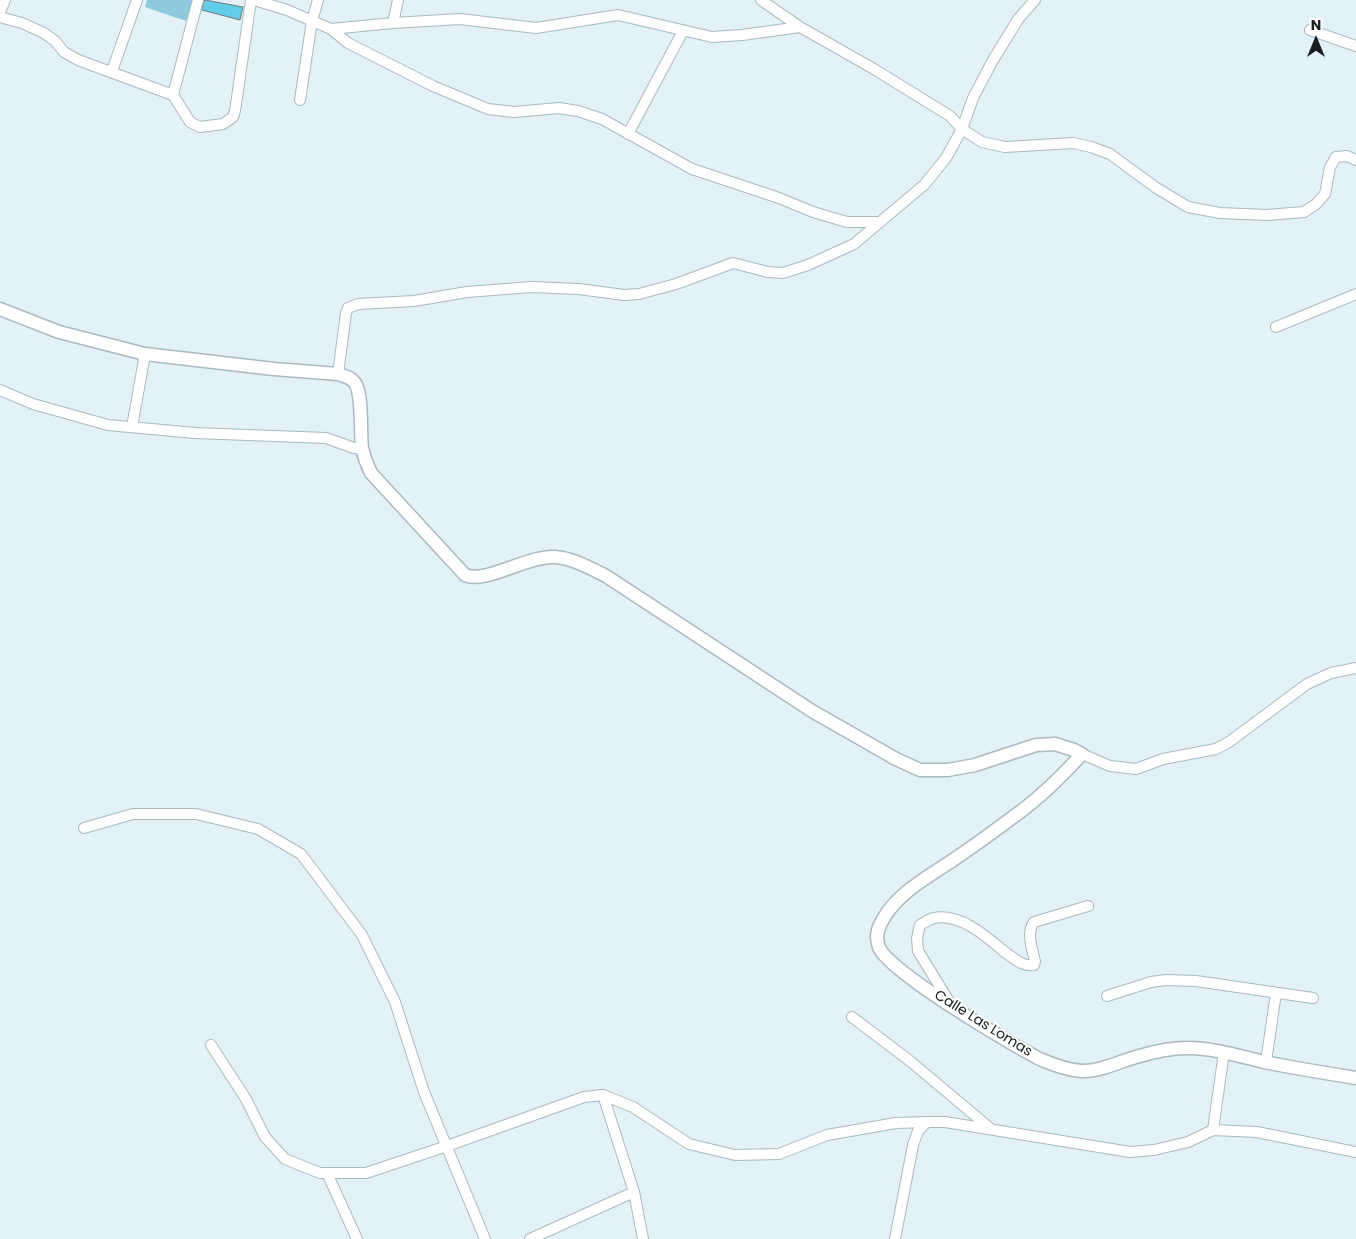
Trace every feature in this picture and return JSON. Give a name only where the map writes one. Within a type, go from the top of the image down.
[{"type":"street","points":[[0,12],[5,0]]},
{"type":"street","points":[[112,71],[138,0]]},
{"type":"street","points":[[173,95],[198,0]]},
{"type":"street","points":[[0,16],[44,33],[55,40],[64,52],[78,60],[173,95],[190,122],[200,127],[223,124],[232,117],[235,111],[253,0],[287,10],[331,29],[348,43],[433,86],[488,108],[514,112],[558,108],[578,111],[602,119],[692,170],[847,222],[880,222]]},
{"type":"street","points":[[300,100],[312,21],[318,0]]},
{"type":"street","points":[[393,23],[398,0]]},
{"type":"street","points":[[761,0],[800,27],[874,69],[950,116],[962,129],[982,142],[1005,147],[1073,143],[1091,147],[1110,154],[1155,187],[1188,207],[1220,213],[1267,215],[1304,212],[1316,204],[1325,194],[1330,167],[1336,157],[1347,156],[1356,160]]},
{"type":"street","points":[[338,374],[346,313],[348,308],[358,304],[414,301],[467,292],[532,287],[579,289],[624,295],[639,294],[676,284],[733,263],[768,272],[783,273],[808,265],[854,244],[924,186],[946,158],[962,129],[973,98],[993,60],[1019,18],[1035,0]]},
{"type":"street","points":[[331,29],[460,19],[536,28],[618,15],[712,37],[800,27]]},
{"type":"street","points":[[1310,30],[1356,46]]},
{"type":"street","points":[[628,134],[683,31]]},
{"type":"street","points":[[1276,328],[1356,294]]},
{"type":"street","points":[[0,309],[59,332],[145,354],[274,369],[338,374],[348,377],[355,383],[359,393],[362,449],[365,462],[371,473],[465,575],[483,577],[527,561],[547,557],[556,557],[586,566],[606,576],[812,711],[896,759],[920,770],[948,770],[975,765],[1036,745],[1055,744],[1110,766],[1136,769],[1163,759],[1216,749],[1229,742],[1307,684],[1331,673],[1356,668]]},
{"type":"street","points":[[132,427],[145,354]]},
{"type":"street","points":[[0,390],[33,404],[108,425],[195,433],[326,438],[362,449]]},
{"type":"street","name":"Calle Las Lomas","points":[[1082,754],[1046,791],[1016,815],[894,903],[877,930],[879,947],[884,955],[951,1006],[986,1029],[1041,1059],[1063,1068],[1082,1071],[1099,1069],[1138,1056],[1169,1049],[1188,1048],[1224,1052],[1266,1062],[1356,1078]]},
{"type":"street","points":[[84,828],[133,814],[196,814],[258,829],[301,854],[362,935],[395,1002],[424,1092],[485,1239]]},
{"type":"street","points":[[951,1006],[918,951],[917,938],[920,925],[932,918],[949,917],[966,923],[989,938],[1020,963],[1034,966],[1035,961],[1030,932],[1034,922],[1088,906]]},
{"type":"street","points":[[1107,996],[1151,982],[1166,980],[1196,981],[1314,998]]},
{"type":"street","points":[[1266,1062],[1276,993]]},
{"type":"street","points":[[852,1017],[993,1130]]},
{"type":"street","points":[[211,1045],[246,1099],[265,1136],[280,1154],[285,1159],[320,1173],[366,1173],[447,1146],[584,1096],[603,1095],[633,1108],[689,1144],[735,1155],[779,1154],[827,1135],[896,1123],[927,1122],[945,1122],[1130,1152],[1154,1150],[1188,1142],[1213,1130],[1257,1132],[1356,1152]]},
{"type":"street","points":[[1213,1130],[1224,1052]]},
{"type":"street","points":[[603,1095],[634,1192],[644,1239]]},
{"type":"street","points":[[895,1239],[913,1145],[918,1131],[927,1122]]},
{"type":"street","points":[[328,1173],[357,1239]]},
{"type":"street","points":[[530,1239],[634,1192]]},
{"type":"shaded area","points":[[147,0],[193,0],[186,21],[145,7]]},
{"type":"building","points":[[205,0],[243,7],[240,20],[202,10]]}]
